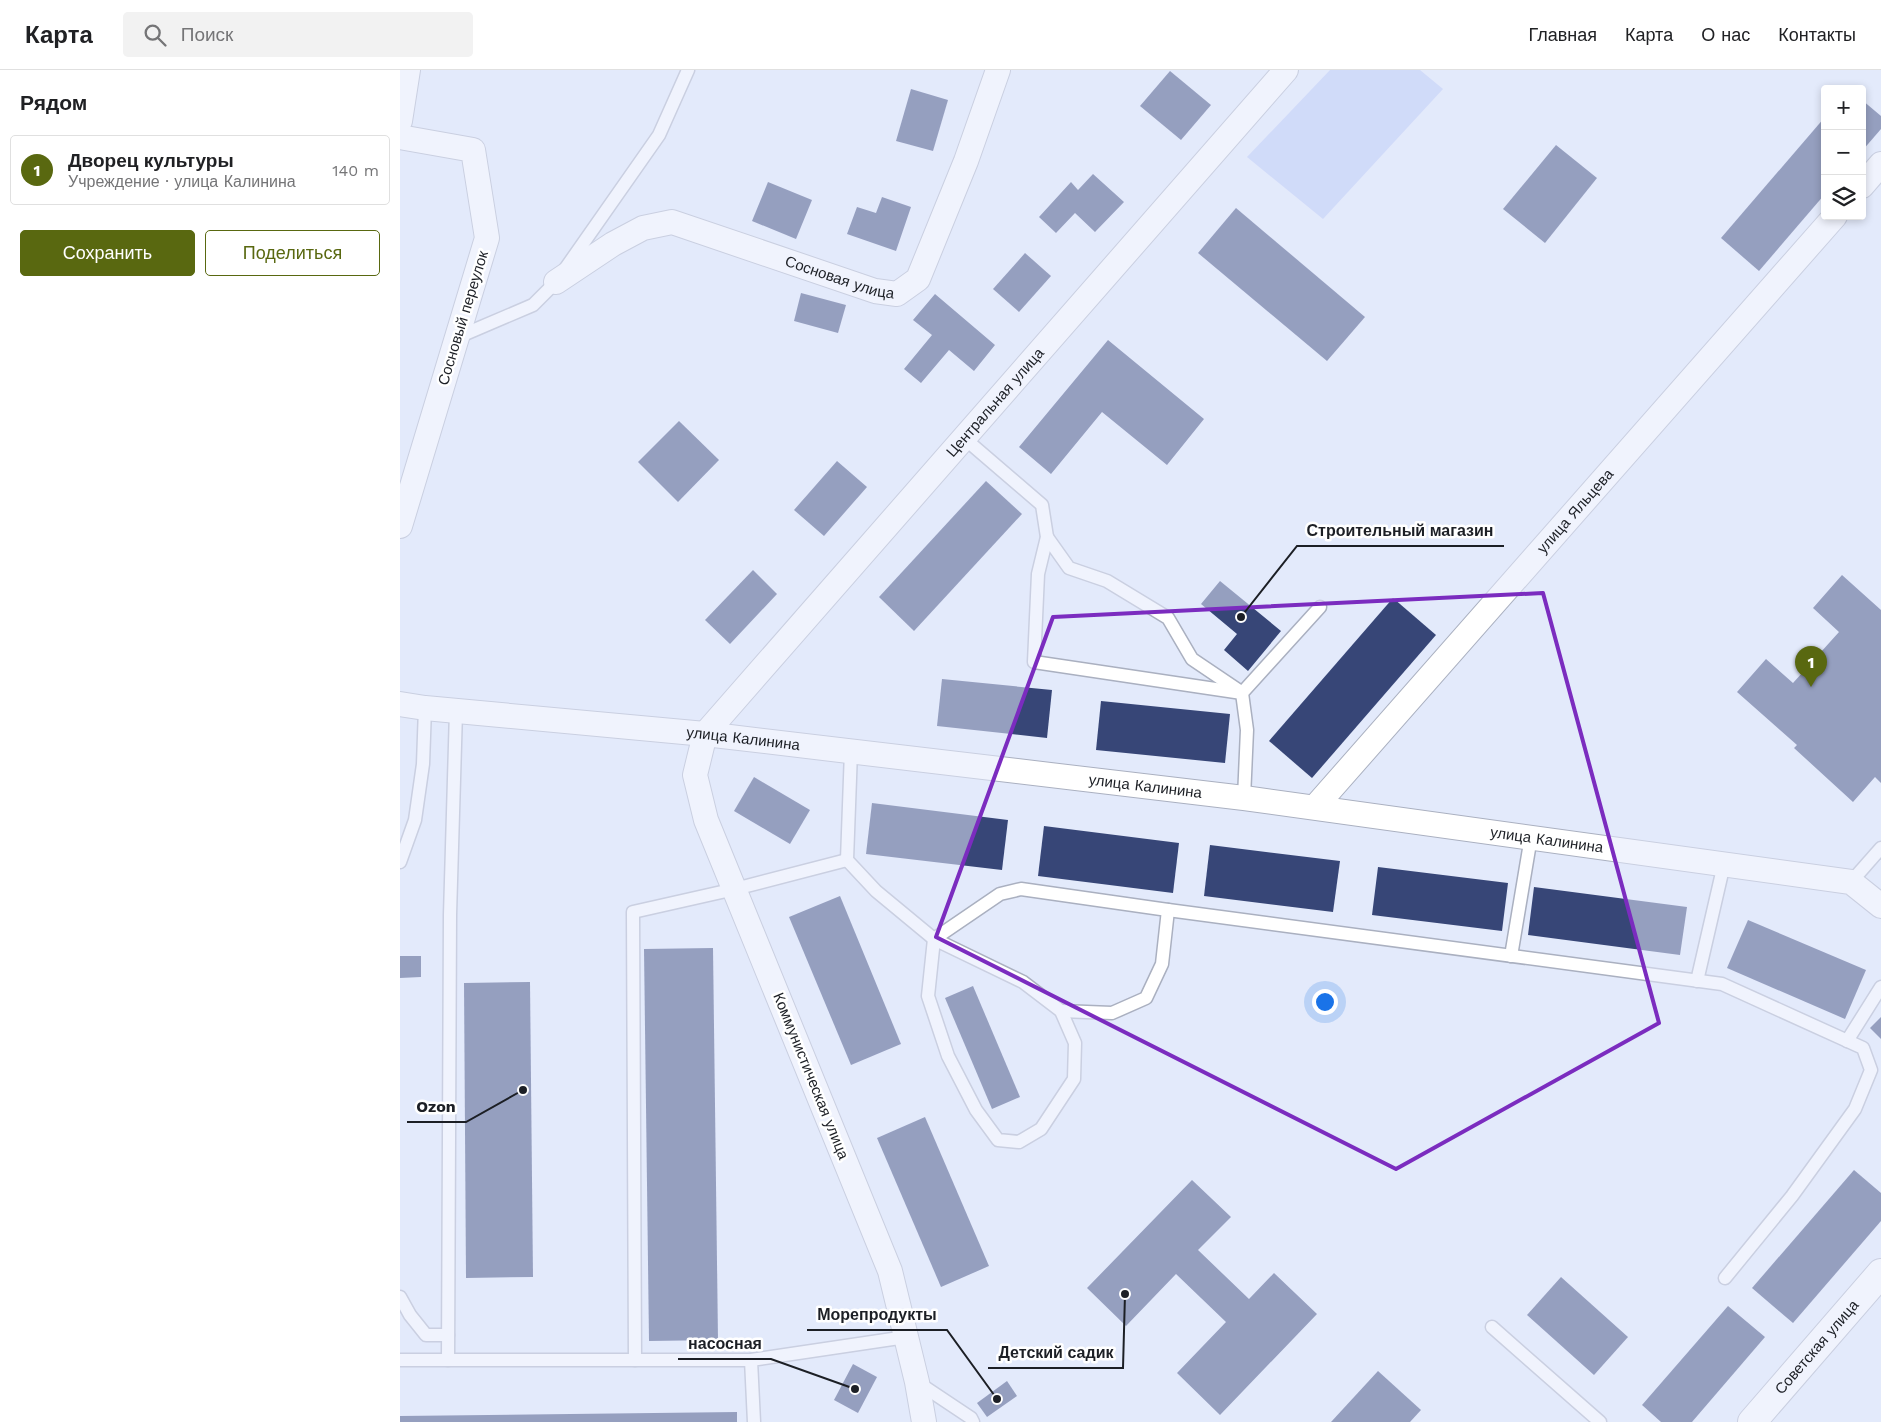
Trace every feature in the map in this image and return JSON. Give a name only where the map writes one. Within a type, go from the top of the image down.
[{"type":"street","points":[[400,121],[408,70]]},
{"type":"street","name":"Сосновая улица","points":[[556,282],[613,244],[643,228],[672,222],[875,291],[897,294],[918,278],[966,162],[998,70]]},
{"type":"street","name":"Центральная улица","points":[[705,734],[1286,70]]},
{"type":"street","name":"Сосновый переулок","points":[[400,137],[473,150],[487,238],[400,526]]},
{"type":"street","points":[[1866,181],[1881,164]]},
{"type":"street","name":"улица Яльцева","points":[[1315,807],[1831,220]]},
{"type":"street","name":"улица Калинина","points":[[400,704],[425,708],[705,734],[1244,798],[1851,882]]},
{"type":"street","name":"Коммунистическая улица","points":[[705,734],[695,775],[706,820],[890,1271],[917,1382],[924,1422]]},
{"type":"street","points":[[1851,882],[1881,906]]},
{"type":"street","name":"Советская улица","points":[[1752,1422],[1881,1273]]},
{"type":"street","name":"Советская улица","points":[[1772,1422],[1881,1296]]},
{"type":"lane","points":[[458,337],[533,305],[556,282],[659,135],[688,70]]},
{"type":"lane","points":[[964,438],[1042,505],[1047,537],[1038,574],[1034,662],[1242,693]]},
{"type":"lane","points":[[1047,537],[1069,568],[1107,581],[1168,618],[1192,659],[1242,693]]},
{"type":"lane","points":[[1244,798],[1246,730],[1242,693],[1320,606]]},
{"type":"lane","points":[[400,862],[415,820],[422,764],[425,708]]},
{"type":"lane","points":[[448,1360],[450,915],[456,711]]},
{"type":"lane","points":[[851,751],[847,860],[876,891],[934,939],[1024,982],[1061,1011],[1075,1043],[1074,1078],[1041,1129],[1019,1142],[998,1140],[976,1110],[948,1056],[928,996],[934,939],[1000,894],[1021,889],[1722,984],[1863,1048],[1871,1070],[1855,1109],[1792,1196],[1725,1278]]},
{"type":"lane","points":[[1510,956],[1531,837]]},
{"type":"lane","points":[[1851,882],[1881,848]]},
{"type":"lane","points":[[634,1360],[633,912],[735,890],[847,860]]},
{"type":"lane","points":[[1697,981],[1724,864]]},
{"type":"lane","points":[[1061,1011],[1112,1013],[1146,998],[1162,964],[1168,910]]},
{"type":"lane","points":[[1847,1041],[1881,987]]},
{"type":"lane","points":[[400,1297],[410,1315],[426,1334],[448,1335]]},
{"type":"lane","points":[[1492,1327],[1600,1422]]},
{"type":"lane","points":[[400,1360],[751,1360],[906,1337]]},
{"type":"lane","points":[[751,1360],[754,1422]]},
{"type":"lane","points":[[917,1382],[971,1418],[973,1422]]},
{"type":"highlighted area","points":[[1543,593],[1659,1023],[1396,1169],[936,937],[1053,617]]},
{"type":"shaded area","points":[[1330,70],[1420,70],[1443,89],[1323,219],[1247,157]]},
{"type":"building","points":[[1170,71],[1211,105],[1181,140],[1140,106]]},
{"type":"building","points":[[911,89],[948,100],[933,151],[896,141]]},
{"type":"building","points":[[1866,103],[1881,116],[1881,129],[1866,146]]},
{"type":"building","points":[[1821,122],[1821,199],[1759,271],[1721,238]]},
{"type":"building","points":[[1556,145],[1597,178],[1545,243],[1503,209]]},
{"type":"building","points":[[1093,174],[1124,202],[1095,232],[1075,213],[1056,233],[1039,217],[1071,182],[1078,190]]},
{"type":"building","points":[[768,182],[812,200],[796,239],[752,221]]},
{"type":"building","points":[[882,197],[911,207],[896,251],[847,234],[857,207],[876,213]]},
{"type":"building","points":[[1236,208],[1365,317],[1327,361],[1198,253]]},
{"type":"building","points":[[1025,253],[1051,276],[1019,312],[993,289]]},
{"type":"building","points":[[801,293],[846,305],[838,333],[794,321]]},
{"type":"building","points":[[935,294],[995,345],[974,371],[949,350],[921,383],[904,369],[932,335],[913,320]]},
{"type":"building","points":[[1108,340],[1204,419],[1167,465],[1102,412],[1051,474],[1019,447]]},
{"type":"building","points":[[679,421],[719,460],[678,502],[638,462]]},
{"type":"building","points":[[837,461],[867,487],[824,536],[794,510]]},
{"type":"building","points":[[986,481],[1022,514],[914,631],[879,597]]},
{"type":"building","points":[[753,570],[777,594],[730,644],[705,620]]},
{"type":"building","points":[[1842,575],[1881,610],[1881,783],[1875,777],[1853,802],[1794,748],[1797,745],[1737,692],[1766,659],[1793,683],[1839,632],[1813,608]]},
{"type":"building","points":[[1220,581],[1281,631],[1248,671],[1224,650],[1237,634],[1201,604]]},
{"type":"building","points":[[1393,598],[1436,635],[1312,778],[1269,741]]},
{"type":"building","points":[[942,679],[1052,690],[1047,738],[937,726]]},
{"type":"building","points":[[1101,701],[1230,714],[1225,763],[1096,750]]},
{"type":"building","points":[[754,777],[810,810],[790,844],[734,811]]},
{"type":"building","points":[[872,803],[1008,820],[1002,870],[866,854]]},
{"type":"building","points":[[1044,826],[1179,843],[1173,893],[1038,876]]},
{"type":"building","points":[[1210,845],[1340,861],[1333,912],[1204,896]]},
{"type":"building","points":[[1378,867],[1508,883],[1502,931],[1372,915]]},
{"type":"building","points":[[1534,887],[1687,907],[1680,955],[1528,935]]},
{"type":"building","points":[[840,896],[901,1044],[851,1065],[789,917]]},
{"type":"building","points":[[1748,920],[1866,970],[1845,1019],[1727,968]]},
{"type":"building","points":[[713,948],[718,1340],[649,1341],[644,949]]},
{"type":"building","points":[[400,956],[421,956],[421,977],[400,978]]},
{"type":"building","points":[[530,982],[533,1277],[466,1278],[464,983]]},
{"type":"building","points":[[973,986],[1020,1097],[992,1109],[945,998]]},
{"type":"building","points":[[1881,1017],[1881,1039],[1870,1028]]},
{"type":"building","points":[[925,1117],[989,1266],[941,1287],[877,1138]]},
{"type":"building","points":[[1854,1170],[1881,1193],[1881,1221],[1793,1323],[1752,1288]]},
{"type":"building","points":[[1192,1180],[1231,1217],[1198,1250],[1249,1299],[1274,1273],[1317,1314],[1220,1415],[1177,1373],[1226,1322],[1176,1274],[1126,1326],[1087,1288]]},
{"type":"building","points":[[1561,1277],[1628,1337],[1594,1375],[1527,1315]]},
{"type":"building","points":[[1728,1306],[1765,1337],[1692,1422],[1661,1422],[1642,1405]]},
{"type":"building","points":[[853,1364],[877,1377],[858,1413],[834,1400]]},
{"type":"building","points":[[1378,1371],[1421,1410],[1410,1422],[1331,1422]]},
{"type":"building","points":[[1007,1381],[1017,1396],[987,1417],[977,1403]]},
{"type":"building","points":[[737,1412],[737,1422],[400,1422],[400,1416]]},
{"type":"place","name":"Строительный магазин","points":[[1241,617]]},
{"type":"place","name":"Дворец культуры","points":[[1811,687]]},
{"type":"place","name":"Ozon","points":[[523,1090]]},
{"type":"place","name":"Детский садик","points":[[1125,1294]]},
{"type":"place","name":"насосная","points":[[855,1389]]},
{"type":"place","name":"Морепродукты","points":[[997,1399]]}]
